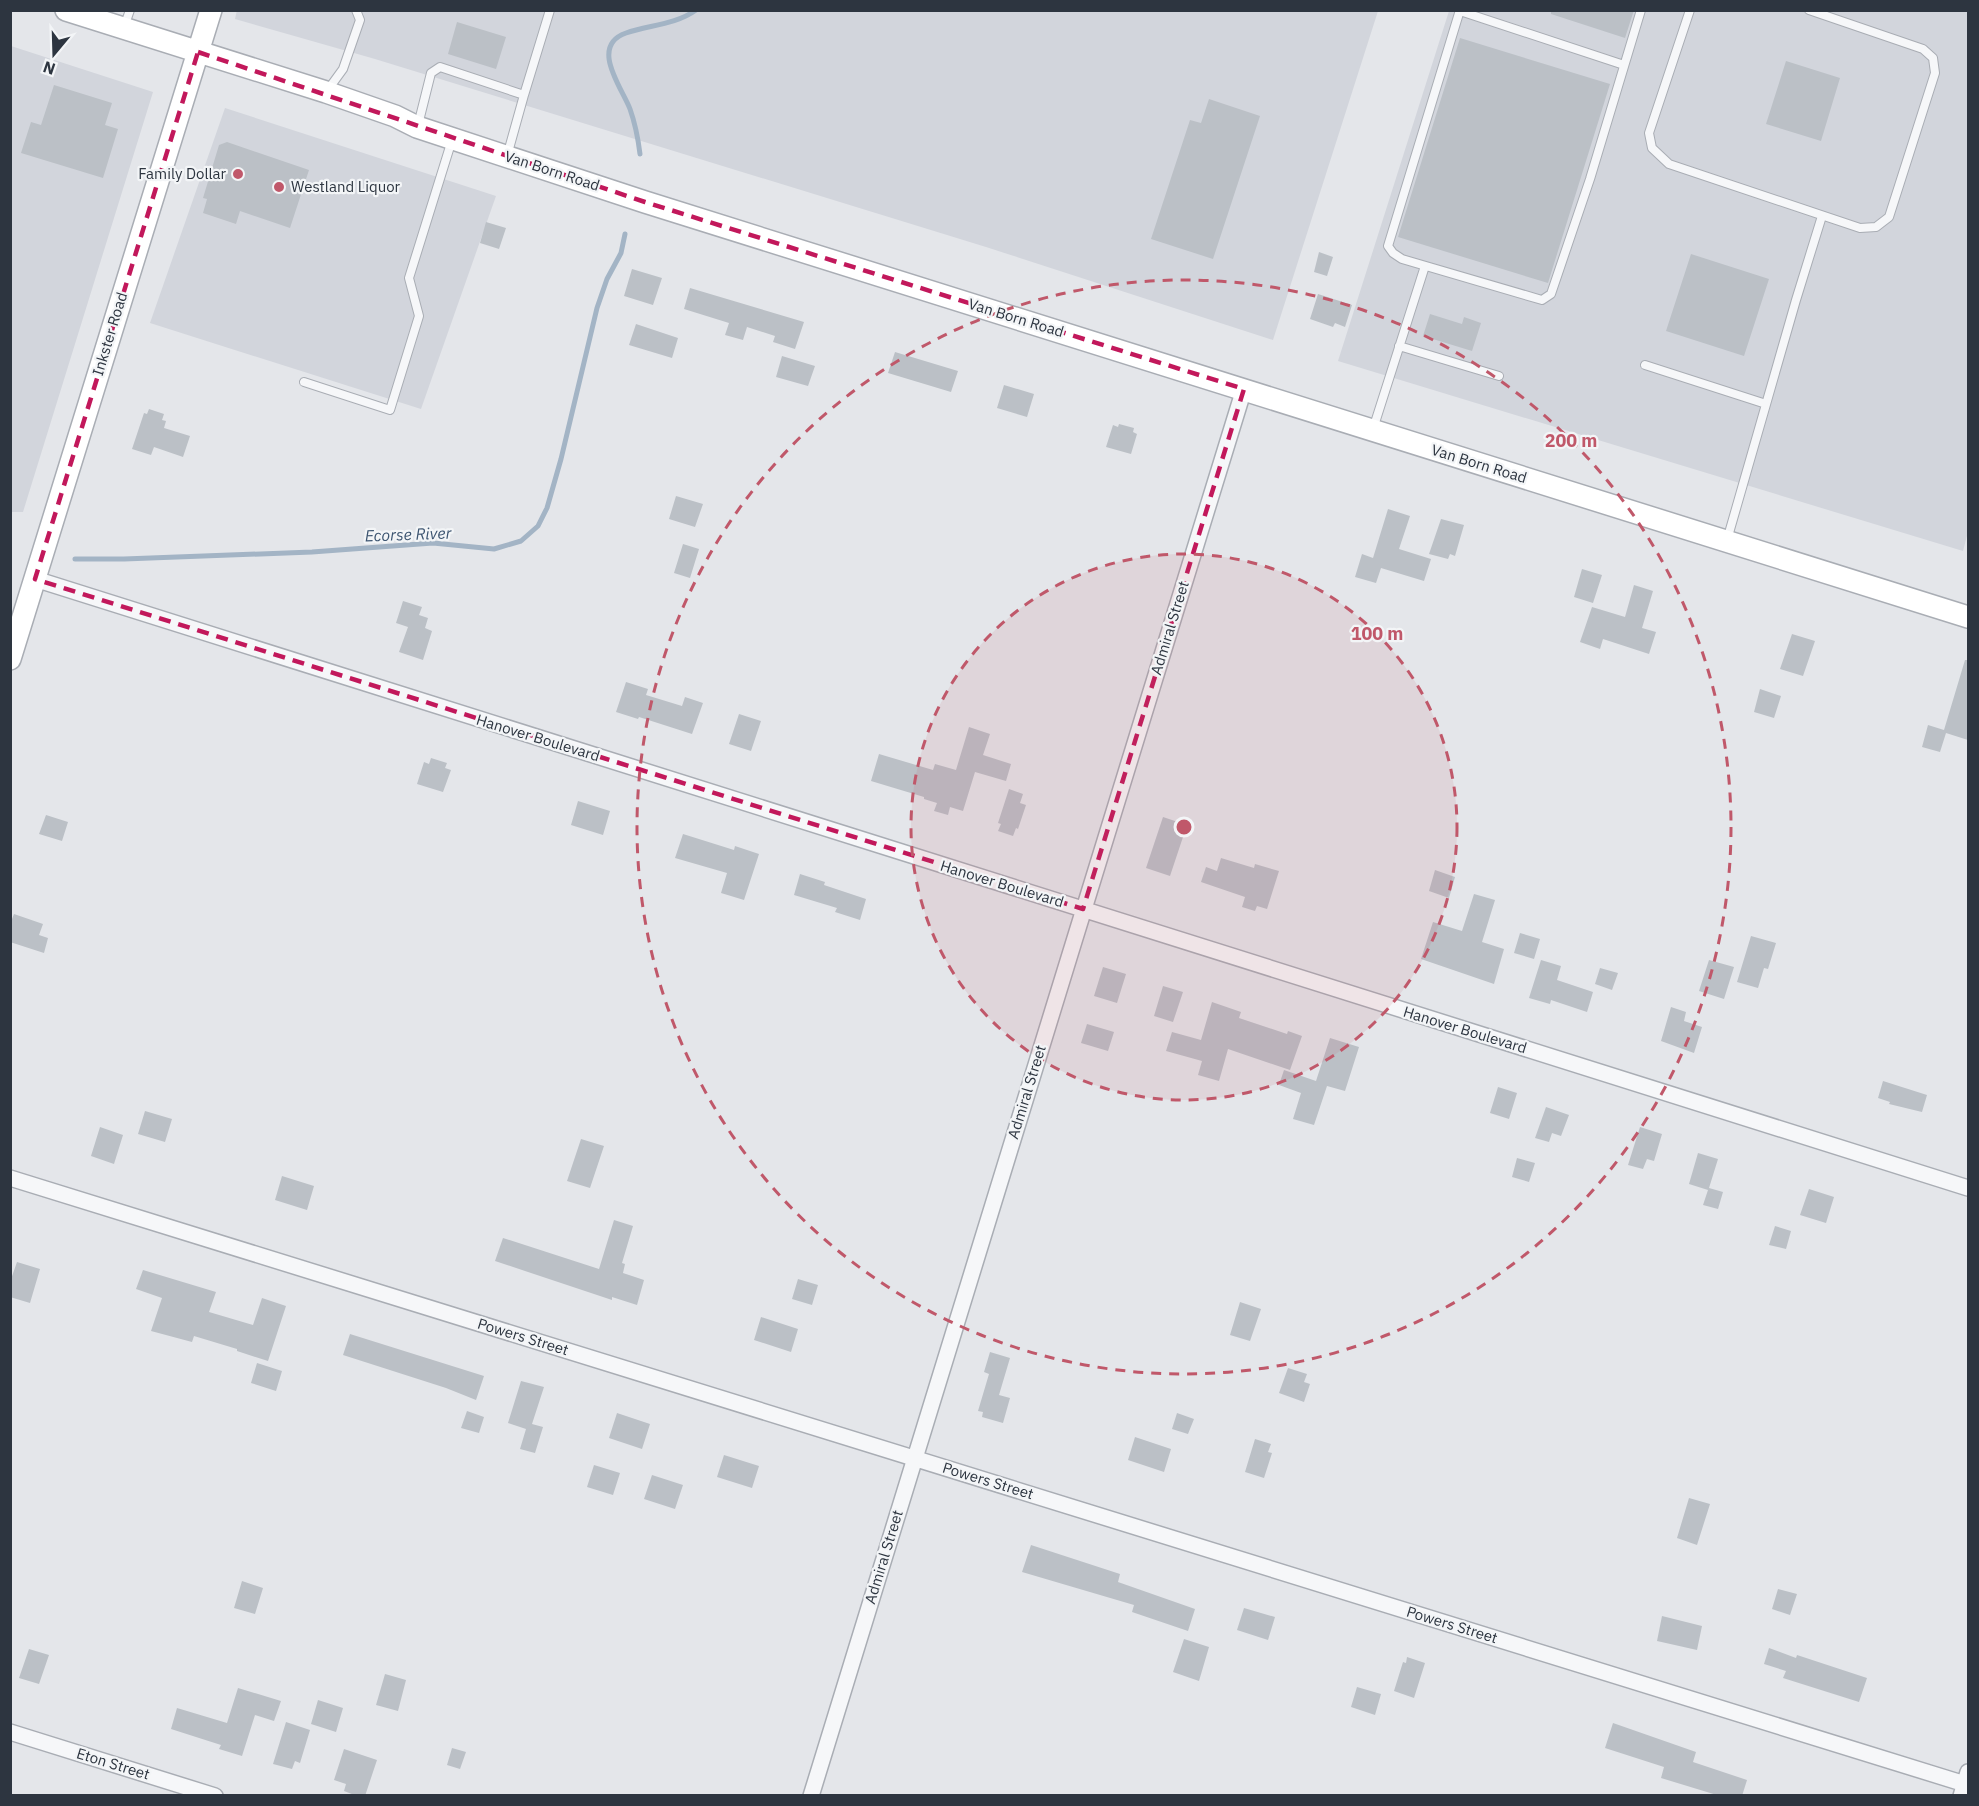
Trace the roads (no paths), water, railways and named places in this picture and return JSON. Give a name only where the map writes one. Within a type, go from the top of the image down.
[{"type":"main road","name":"Van Born Road","points":[[66,10],[127,20],[198,52],[326,92],[394,116],[417,127],[645,202],[1968,616]]},
{"type":"main road","name":"Inkster Road","points":[[10,659],[211,10]]},
{"type":"street","name":"Admiral Street","points":[[811,1796],[1244,389]]},
{"type":"street","name":"Hanover Boulevard","points":[[35,579],[1968,1188]]},
{"type":"street","name":"Powers Street","points":[[10,1178],[1965,1784]]},
{"type":"street","name":"Eton Street","points":[[10,1732],[215,1796]]},
{"type":"lane","points":[[326,92],[343,69],[360,20],[356,10]]},
{"type":"lane","points":[[507,156],[550,10]]},
{"type":"lane","points":[[1624,65],[1460,11],[1388,246],[1393,253],[1402,259],[1533,298],[1542,300],[1551,294],[1590,179],[1641,10]]},
{"type":"lane","points":[[1690,10],[1649,133],[1652,148],[1669,164],[1860,228],[1876,227],[1889,217],[1935,73],[1933,58],[1923,49],[1809,10]]},
{"type":"lane","points":[[417,127],[431,74],[440,67],[524,95]]},
{"type":"lane","points":[[304,382],[390,410],[419,316],[409,278],[453,139]]},
{"type":"lane","points":[[1727,542],[1822,216]]},
{"type":"lane","points":[[1372,431],[1425,266]]},
{"type":"lane","points":[[1400,345],[1499,376]]},
{"type":"lane","points":[[1645,365],[1766,404]]},
{"type":"waterway","name":"Ecorse River","points":[[640,154],[632,114],[611,68],[610,47],[615,39],[626,33],[671,22],[696,10]]},
{"type":"waterway","name":"Ecorse River","points":[[75,559],[312,552],[433,543],[494,549],[521,541],[538,526],[547,508],[597,308],[607,279],[621,253],[625,234]]},
{"type":"place","name":"Family Dollar","points":[[238,174]]},
{"type":"place","name":"Westland Liquor","points":[[279,187]]}]
